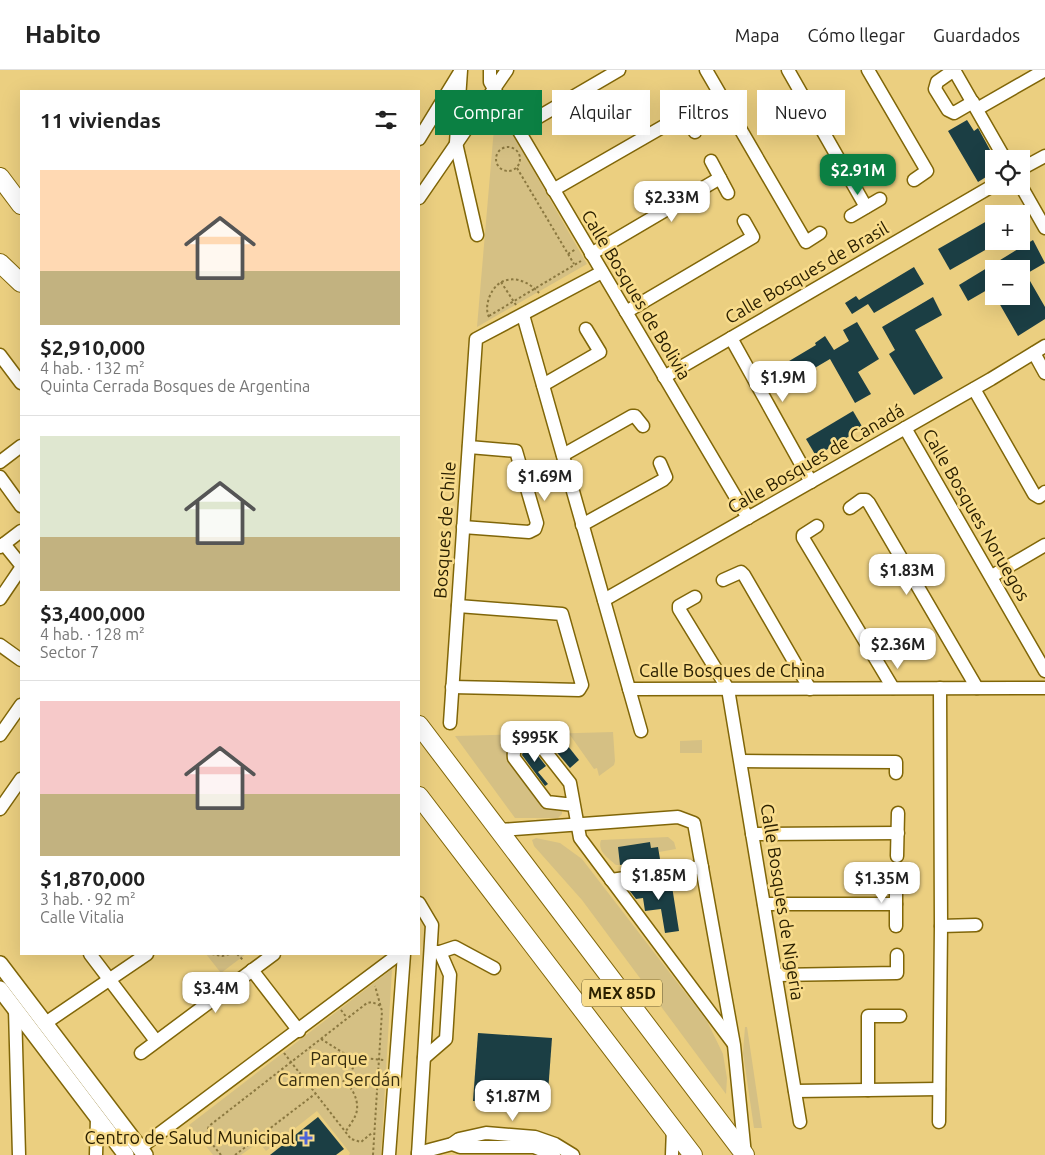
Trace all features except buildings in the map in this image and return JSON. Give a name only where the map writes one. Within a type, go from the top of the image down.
[{"type":"highway","points":[[0,177],[20,204]]},
{"type":"highway","points":[[0,262],[20,282]]},
{"type":"highway","name":"MEX 85D","points":[[420,726],[745,1155]]},
{"type":"highway","name":"MEX 85D","points":[[420,797],[693,1155]]},
{"type":"main road","points":[[0,964],[142,1152]]},
{"type":"main road","points":[[0,989],[126,1155]]},
{"type":"street","points":[[420,137],[461,70]]},
{"type":"street","points":[[461,70],[456,143],[477,235]]},
{"type":"street","name":"Calle Bosques de Bolivia","points":[[490,70],[490,82],[494,89]]},
{"type":"street","points":[[420,197],[507,70]]},
{"type":"street","points":[[542,115],[619,70]]},
{"type":"street","points":[[706,70],[806,242],[820,233]]},
{"type":"street","points":[[788,70],[866,207]]},
{"type":"street","points":[[868,70],[926,172],[914,180]]},
{"type":"street","points":[[1000,150],[975,105],[954,70],[937,82],[935,89],[948,110],[954,113],[975,105],[1045,70]]},
{"type":"street","points":[[553,190],[660,128]]},
{"type":"street","name":"Calle Bosques de Bolivia","points":[[521,135],[748,518]]},
{"type":"street","points":[[1030,164],[1045,156]]},
{"type":"street","points":[[711,161],[728,193]]},
{"type":"street","points":[[591,254],[720,178]]},
{"type":"street","name":"Calle Bosques de Brasil","points":[[664,377],[985,190]]},
{"type":"street","points":[[1026,195],[1045,228]]},
{"type":"street","points":[[851,216],[880,199]]},
{"type":"street","points":[[626,312],[754,237],[744,221]]},
{"type":"street","points":[[495,329],[602,272]]},
{"type":"street","points":[[523,315],[641,730]]},
{"type":"street","name":"Bosques de Chile","points":[[450,723],[476,339],[495,329]]},
{"type":"street","points":[[543,385],[600,352],[586,329]]},
{"type":"street","points":[[730,338],[811,482]]},
{"type":"street","points":[[1040,350],[1045,372]]},
{"type":"street","name":"Calle Bosques de Canadá","points":[[604,600],[1040,350]]},
{"type":"street","points":[[0,355],[20,382]]},
{"type":"street","points":[[974,389],[1034,494],[1039,497],[1045,492]]},
{"type":"street","points":[[563,455],[632,416],[638,417],[643,426]]},
{"type":"street","name":"Calle Bosques Noruegos","points":[[906,428],[1045,671]]},
{"type":"street","points":[[463,527],[530,532],[535,529],[537,523],[516,451],[469,446]]},
{"type":"street","points":[[0,462],[20,447]]},
{"type":"street","points":[[582,525],[663,480],[666,477],[666,473],[660,463]]},
{"type":"street","points":[[0,477],[20,505]]},
{"type":"street","points":[[850,508],[861,500],[866,500],[869,503],[977,688]]},
{"type":"street","points":[[817,526],[804,533],[803,538],[893,688]]},
{"type":"street","points":[[20,532],[2,546],[20,565]]},
{"type":"street","points":[[992,576],[1045,546]]},
{"type":"street","points":[[0,599],[20,568]]},
{"type":"street","points":[[723,580],[737,572],[741,572],[744,575],[810,689]]},
{"type":"street","points":[[695,597],[679,606],[679,609],[728,689]]},
{"type":"street","points":[[452,687],[579,690],[582,685],[562,614],[458,606]]},
{"type":"street","points":[[0,645],[20,659]]},
{"type":"street","points":[[939,1122],[942,926],[940,688]]},
{"type":"street","name":"Calle Bosques de China","points":[[629,689],[1045,688]]},
{"type":"street","name":"Calle Bosques de Nigeria","points":[[728,689],[800,1122]]},
{"type":"street","points":[[0,735],[20,705]]},
{"type":"street","points":[[574,805],[547,802],[514,758],[516,747],[526,740],[537,741],[570,783],[574,805],[577,824],[580,838],[734,1045]]},
{"type":"street","points":[[740,762],[896,762],[896,774]]},
{"type":"street","points":[[0,809],[20,780]]},
{"type":"street","points":[[898,813],[898,856]]},
{"type":"street","points":[[500,830],[678,817],[694,823],[734,1045],[745,1155]]},
{"type":"street","points":[[752,834],[898,833]]},
{"type":"street","points":[[611,880],[702,867]]},
{"type":"street","points":[[896,883],[896,926]]},
{"type":"street","points":[[764,904],[896,904]]},
{"type":"street","points":[[420,905],[432,926],[435,952],[424,1058],[418,1154],[452,1144],[459,1138],[486,1133],[555,1144],[573,1155]]},
{"type":"street","points":[[942,926],[976,925]]},
{"type":"street","points":[[435,952],[455,947],[494,968]]},
{"type":"street","points":[[424,1058],[446,1039],[450,975],[435,952]]},
{"type":"street","points":[[91,955],[156,1041]]},
{"type":"street","points":[[44,1024],[146,955]]},
{"type":"street","points":[[141,1053],[273,955]]},
{"type":"street","points":[[142,1152],[398,955]]},
{"type":"street","points":[[389,1155],[404,955]]},
{"type":"street","points":[[776,975],[897,974],[897,955]]},
{"type":"street","points":[[252,970],[299,1031]]},
{"type":"street","points":[[16,1009],[18,1155]]},
{"type":"street","points":[[868,1090],[868,1016],[900,1016]]},
{"type":"street","points":[[795,1091],[939,1089]]},
{"type":"street","points":[[96,1155],[97,1118]]},
{"type":"street","points":[[672,1155],[673,1128]]},
{"type":"street","points":[[534,1142],[554,1155]]},
{"type":"path","points":[[506,146],[514,148],[520,153],[521,161],[517,168],[505,171],[498,166],[496,158],[499,150],[506,146]]},
{"type":"path","points":[[517,168],[574,264]]},
{"type":"path","points":[[489,316],[591,254]]},
{"type":"path","points":[[495,329],[487,313],[487,303],[491,292],[497,284],[505,280],[516,280],[528,284],[535,288],[547,302]]},
{"type":"path","points":[[501,282],[523,315]]},
{"type":"path","points":[[372,974],[382,1010],[373,1155]]},
{"type":"path","points":[[221,1155],[207,1136],[209,1126],[367,1003],[372,1002],[381,1006]]},
{"type":"path","points":[[321,1039],[341,1053],[357,1059],[396,1061]]},
{"type":"path","points":[[278,1046],[351,1139],[360,1142],[374,1130]]},
{"type":"path","points":[[346,1083],[357,1059]]},
{"type":"path","points":[[311,1088],[330,1078],[346,1083],[354,1092],[357,1109],[346,1132]]},
{"type":"path","points":[[235,1155],[316,1094]]},
{"type":"green space","points":[[493,135],[513,135],[587,264],[477,327]]},
{"type":"green space","points":[[613,732],[614,765],[599,776],[597,768],[594,769],[570,735],[561,735],[551,744],[542,734]]},
{"type":"green space","points":[[528,734],[513,746],[562,810],[562,814],[558,818],[515,818],[455,736]]},
{"type":"green space","points":[[702,740],[702,753],[680,753],[680,741]]},
{"type":"green space","points":[[668,837],[674,842],[676,849],[659,852],[658,847],[651,848],[650,842],[630,845],[626,858],[619,859],[620,865],[616,865],[604,854],[600,844],[601,840]]},
{"type":"green space","points":[[536,838],[560,843],[582,859],[707,1021],[723,1054],[727,1078],[726,1094],[582,900],[534,846],[532,840]]},
{"type":"green space","points":[[207,955],[245,955],[221,973]]},
{"type":"green space","name":"Parque Carmen Serdán","points":[[392,969],[381,1155],[349,1155],[350,1153],[317,1111],[266,1151],[259,1142],[241,1155],[213,1155],[189,1125]]},
{"type":"green space","points":[[745,1027],[747,1027],[762,1128],[754,1128],[743,1053]]},
{"type":"place","name":"Centro de Salud Municipal","points":[[306,1138]]}]
